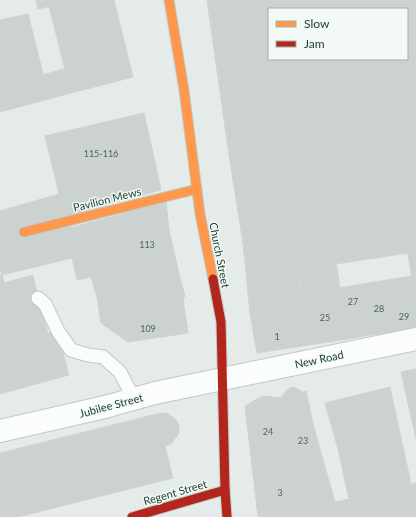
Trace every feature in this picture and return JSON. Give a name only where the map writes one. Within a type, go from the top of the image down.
[{"type":"street","name":"Church Street","points":[[169,0],[184,90],[200,214],[221,322],[227,517]]},
{"type":"street","name":"Pavilion Mews","points":[[24,232],[197,189]]},
{"type":"street","name":"New Road","points":[[222,379],[416,339]]},
{"type":"street","name":"Jubilee Street","points":[[0,431],[105,407],[155,393],[222,379]]},
{"type":"street","name":"Regent Street","points":[[132,517],[225,490]]},
{"type":"lane","points":[[38,298],[45,304],[58,331],[71,350],[102,357],[120,372],[134,399]]},
{"type":"building","points":[[36,0],[77,0],[38,9]]},
{"type":"building","points":[[77,0],[114,0],[133,77],[71,93],[49,6]]},
{"type":"building","points":[[207,0],[416,0],[416,125],[229,155]]},
{"type":"building","points":[[28,14],[43,74],[0,87],[0,20]]},
{"type":"building","points":[[64,69],[71,93],[0,112],[0,87]]},
{"type":"building","points":[[144,113],[157,171],[59,194],[45,136]]},
{"type":"building","points":[[416,125],[416,215],[243,243],[229,155]]},
{"type":"building","points":[[157,171],[161,190],[112,203],[107,183]]},
{"type":"building","points":[[107,183],[112,203],[66,229],[72,258],[2,275],[0,268],[0,211],[59,194]]},
{"type":"building","points":[[166,202],[169,230],[72,258],[66,229]]},
{"type":"building","points":[[416,215],[416,303],[402,218]]},
{"type":"building","points":[[402,218],[408,253],[336,264],[331,229]]},
{"type":"building","points":[[331,229],[340,288],[302,294],[292,235]]},
{"type":"building","points":[[169,230],[176,260],[77,280],[72,258]]},
{"type":"building","points":[[292,235],[305,320],[276,325],[262,240]]},
{"type":"building","points":[[262,240],[273,309],[250,313],[243,243]]},
{"type":"building","points":[[176,260],[181,282],[120,291],[97,297],[91,277]]},
{"type":"building","points":[[0,275],[2,275],[4,283],[33,275],[48,333],[57,331],[69,375],[0,394]]},
{"type":"building","points":[[412,276],[416,303],[416,328],[395,331],[387,280]]},
{"type":"building","points":[[387,280],[395,331],[370,335],[362,284]]},
{"type":"building","points":[[181,282],[185,296],[183,299],[184,306],[101,323],[97,297],[120,291]]},
{"type":"building","points":[[362,284],[370,335],[348,339],[340,288]]},
{"type":"building","points":[[340,288],[348,339],[302,346],[298,322],[305,320],[302,294]]},
{"type":"building","points":[[184,306],[188,333],[128,342],[101,323]]},
{"type":"building","points":[[273,309],[276,325],[298,322],[302,346],[257,353],[250,313]]},
{"type":"building","points":[[416,369],[416,439],[401,372]]},
{"type":"building","points":[[292,387],[303,392],[306,391],[323,460],[298,468],[292,455],[281,398],[287,390]]},
{"type":"building","points":[[390,387],[411,484],[349,499],[338,449],[325,403]]},
{"type":"building","points":[[263,396],[281,398],[292,455],[252,466],[245,406]]},
{"type":"building","points":[[167,413],[177,421],[179,426],[179,433],[171,444],[165,446],[173,478],[18,517],[0,517],[0,453],[157,414]]},
{"type":"building","points":[[292,455],[298,468],[311,517],[258,517],[252,466]]},
{"type":"building","points":[[323,460],[340,517],[311,517],[298,468]]},
{"type":"building","points":[[416,483],[416,517],[376,517],[370,495]]},
{"type":"building","points":[[370,495],[376,517],[340,517],[335,502]]},
{"type":"traffic: slow","points":[[169,0],[184,90],[200,214],[213,279]]},
{"type":"traffic: slow","points":[[24,232],[197,189]]},
{"type":"traffic: jam","points":[[213,279],[221,322],[227,517]]},
{"type":"traffic: jam","points":[[132,517],[225,490]]}]
